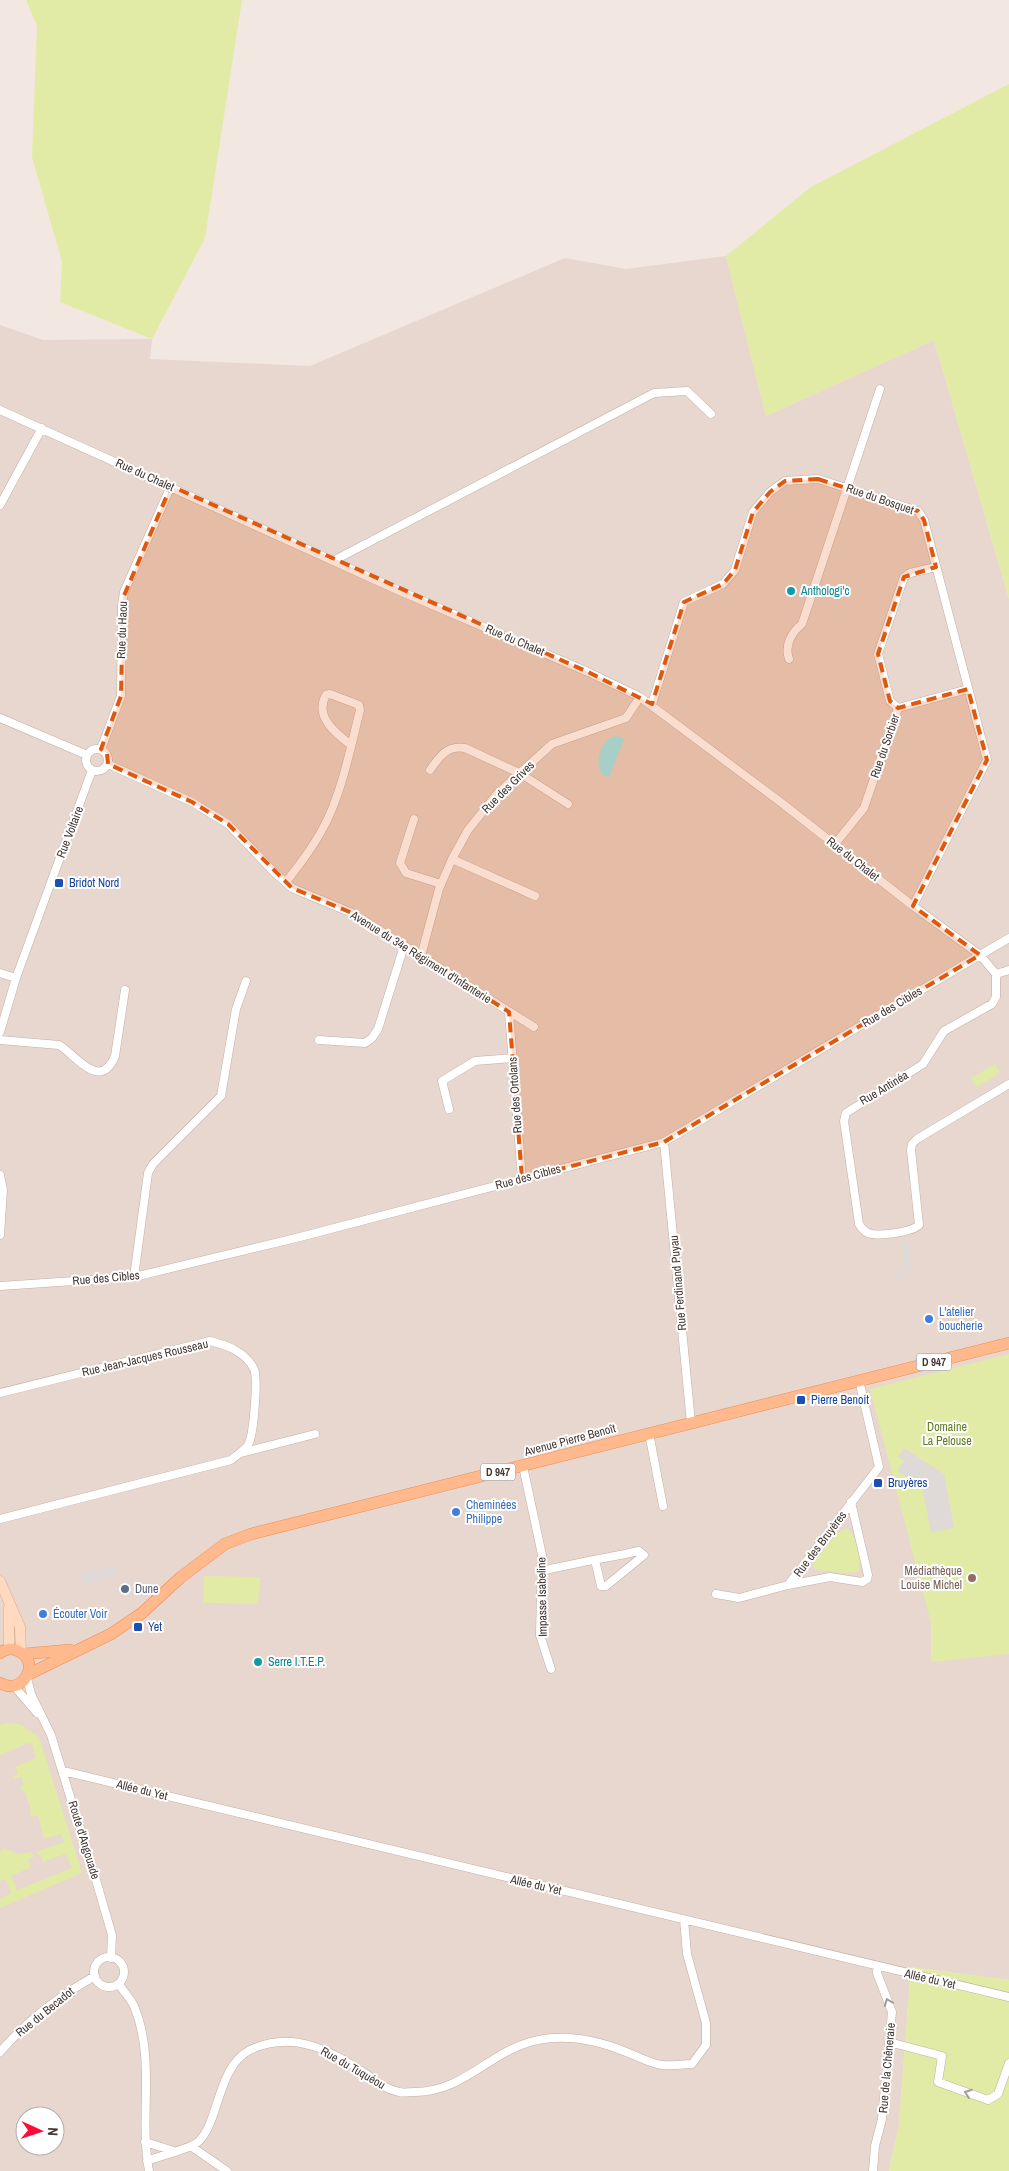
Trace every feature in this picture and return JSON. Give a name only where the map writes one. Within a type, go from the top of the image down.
[{"type":"main road","name":"Avenue Pierre Benoît","points":[[4,1685],[24,1682],[28,1676],[111,1634],[142,1613],[181,1577],[225,1544],[251,1534],[1009,1343]]},
{"type":"main road","name":"Avenue Pierre Benoît","points":[[22,1653],[81,1648]]},
{"type":"main road","points":[[3,1650],[22,1653],[29,1662],[28,1676]]},
{"type":"street","points":[[789,659],[786,652],[793,632],[802,624],[880,389]]},
{"type":"street","points":[[333,561],[654,393],[687,391],[711,414]]},
{"type":"street","name":"Rue du Chalet","points":[[0,410],[333,561],[588,672],[640,697],[652,704],[913,906],[980,955],[996,974]]},
{"type":"street","points":[[0,505],[42,428]]},
{"type":"street","name":"Rue du Bosquet","points":[[652,704],[684,602],[723,584],[735,570],[754,512],[770,492],[785,481],[818,479],[848,487],[918,511],[921,514],[936,567],[987,760],[913,906]]},
{"type":"street","name":"Rue du Haou","points":[[101,750],[121,696],[123,598],[171,486]]},
{"type":"street","points":[[898,708],[890,701],[878,654],[904,577],[910,573],[936,567]]},
{"type":"street","name":"Rue du Sorbier","points":[[835,844],[864,808],[898,708],[968,689]]},
{"type":"street","points":[[286,882],[306,856],[324,827],[340,786],[351,745],[360,710],[359,705],[330,694],[326,695],[322,701],[323,715],[332,730],[351,745]]},
{"type":"street","name":"Rue des Grives","points":[[421,956],[441,884],[452,859],[468,830],[497,794],[552,744],[626,718],[640,697]]},
{"type":"street","points":[[0,718],[88,755]]},
{"type":"street","points":[[430,770],[440,754],[457,747],[465,748],[521,774],[568,804]]},
{"type":"street","points":[[93,750],[101,750],[107,755],[108,764],[102,770],[92,770],[87,763],[88,755],[93,750]]},
{"type":"street","name":"Avenue du 34e Régiment d'Infanterie","points":[[108,764],[192,802],[228,824],[292,888],[352,914],[534,1027]]},
{"type":"street","name":"Rue Voltaire","points":[[0,1032],[16,978],[92,770]]},
{"type":"street","points":[[414,819],[400,863],[406,873],[441,884]]},
{"type":"street","points":[[452,859],[535,896]]},
{"type":"street","name":"Rue des Cibles","points":[[0,1286],[134,1277],[300,1237],[664,1142],[1009,938]]},
{"type":"street","points":[[319,1040],[365,1043],[372,1038],[378,1029],[404,946]]},
{"type":"street","points":[[996,974],[1009,970]]},
{"type":"street","points":[[0,973],[16,978]]},
{"type":"street","name":"Rue Antinéa","points":[[996,974],[996,997],[992,1004],[944,1031],[923,1064],[846,1113],[844,1121],[859,1224],[868,1233],[876,1234],[914,1229],[919,1225],[911,1150],[912,1144],[917,1139],[1009,1084]]},
{"type":"street","points":[[134,1277],[148,1173],[153,1164],[221,1096],[236,1010],[246,982]]},
{"type":"street","points":[[0,1040],[58,1045],[66,1049],[84,1067],[94,1071],[102,1070],[112,1063],[115,1056],[124,990]]},
{"type":"street","name":"Rue des Ortolans","points":[[509,1012],[522,1179]]},
{"type":"street","points":[[450,1109],[442,1081],[475,1061],[512,1058]]},
{"type":"street","name":"Rue Ferdinand Puyau","points":[[664,1142],[691,1423]]},
{"type":"street","points":[[0,1175],[3,1190],[3,1216],[0,1235]]},
{"type":"street","name":"Rue Jean-Jacques Rousseau","points":[[0,1394],[210,1341],[229,1346],[246,1359],[254,1370],[254,1424],[248,1445],[241,1453]]},
{"type":"street","name":"Rue des Bruyères","points":[[788,1585],[879,1467],[859,1380]]},
{"type":"street","points":[[0,1519],[231,1460],[241,1453],[316,1434]]},
{"type":"street","points":[[649,1434],[663,1506]]},
{"type":"street","name":"Impasse Isabeline","points":[[523,1466],[542,1555],[540,1635],[551,1669]]},
{"type":"street","name":"Rue des Bruyères","points":[[716,1594],[739,1598],[788,1585],[830,1577],[862,1582],[867,1579],[868,1575],[851,1502]]},
{"type":"street","points":[[542,1571],[596,1560],[640,1552],[644,1555],[606,1586],[601,1586],[596,1560]]},
{"type":"street","points":[[0,1581],[20,1628],[22,1653]]},
{"type":"street","points":[[3,1650],[10,1614],[7,1596]]},
{"type":"street","name":"Route d'Angouade","points":[[28,1676],[31,1694],[51,1735],[63,1771],[112,1935],[111,1958]]},
{"type":"street","name":"Route d'Angouade","points":[[4,1685],[46,1724]]},
{"type":"street","name":"Allée du Yet","points":[[63,1771],[1009,1997]]},
{"type":"street","name":"Rue du Tuquéou","points":[[192,2147],[201,2140],[209,2124],[224,2081],[238,2061],[248,2051],[267,2044],[286,2041],[313,2045],[328,2051],[368,2075],[380,2085],[400,2092],[430,2092],[458,2083],[504,2053],[531,2042],[554,2038],[594,2041],[660,2066],[692,2064],[706,2044],[706,2023],[687,1954],[684,1920]]},
{"type":"street","points":[[111,1958],[120,1962],[124,1971],[122,1980],[118,1984],[105,1986],[95,1976],[96,1967],[98,1963],[111,1958]]},
{"type":"street","name":"Rue de la Chêneraie","points":[[874,2171],[875,2146],[882,2119],[892,2012],[877,1973],[878,1967]]},
{"type":"street","name":"Rue du Becadot","points":[[0,2052],[35,2017],[75,1987],[95,1976]]},
{"type":"street","points":[[118,1984],[133,2006],[144,2049],[147,2076],[144,2127],[149,2171]]},
{"type":"street","points":[[889,2042],[942,2056],[938,2082],[988,2100],[998,2094],[1009,2063]]},
{"type":"street","points":[[145,2142],[174,2150]]},
{"type":"street","points":[[147,2162],[174,2150],[192,2147],[227,2171]]},
{"type":"highlighted area","points":[[818,479],[918,511],[924,520],[936,567],[904,577],[878,654],[890,701],[898,708],[968,689],[987,760],[913,906],[980,955],[664,1142],[522,1179],[509,1012],[352,913],[292,888],[228,824],[192,802],[108,764],[107,753],[101,749],[121,696],[123,598],[171,486],[588,672],[652,704],[684,602],[723,584],[735,570],[753,512],[770,492],[785,481]]},
{"type":"shaded area","points":[[726,256],[766,416],[934,340],[1009,599],[1009,1980],[911,1967],[899,2124],[889,2171],[0,2171],[0,325],[43,340],[152,339],[150,359],[310,366],[565,258],[626,269]]},
{"type":"shaded area","points":[[908,1242],[911,1265],[906,1277],[895,1279],[894,1272],[905,1271],[901,1243]]},
{"type":"shaded area","points":[[904,1448],[944,1474],[954,1528],[931,1532],[922,1487],[897,1471],[904,1461],[898,1457]]},
{"type":"shaded area","points":[[113,1565],[116,1576],[83,1584],[80,1573]]},
{"type":"green space","points":[[26,0],[242,0],[205,238],[152,339],[60,302],[62,262],[32,157],[37,26]]},
{"type":"green space","points":[[1009,84],[1009,599],[934,340],[766,416],[726,256],[811,187]]},
{"type":"green space","points":[[995,1064],[1000,1073],[976,1087],[971,1078]]},
{"type":"green space","name":"Domaine La Pelouse","points":[[1009,1354],[1009,1654],[931,1662],[931,1623],[870,1389]]},
{"type":"green space","points":[[846,1528],[856,1542],[860,1571],[849,1573],[815,1570],[813,1562],[840,1531]]},
{"type":"green space","points":[[204,1576],[260,1577],[258,1604],[203,1603]]},
{"type":"green space","points":[[4,1723],[20,1724],[39,1737],[82,1873],[0,1908],[0,1899],[11,1893],[6,1879],[0,1881],[0,1853],[3,1848],[19,1854],[32,1852],[34,1857],[28,1859],[31,1867],[11,1876],[17,1890],[72,1868],[66,1854],[45,1861],[44,1864],[40,1854],[38,1855],[36,1852],[64,1842],[61,1834],[44,1839],[38,1815],[31,1817],[29,1811],[31,1810],[25,1791],[22,1792],[20,1786],[24,1785],[21,1777],[14,1778],[14,1776],[18,1774],[15,1767],[36,1758],[32,1744],[24,1743],[24,1745],[0,1755],[0,1725]]},
{"type":"green space","points":[[911,1967],[1009,1980],[1009,2171],[889,2171],[899,2124]]},
{"type":"water","points":[[618,736],[624,739],[609,777],[600,770],[599,758],[603,745],[611,738]]},
{"type":"place","name":"Anthologi'c","points":[[791,591]]},
{"type":"place","name":"Bridot Nord","points":[[59,883]]},
{"type":"place","name":"L'atelier boucherie","points":[[929,1319]]},
{"type":"place","name":"Pierre Benoit","points":[[801,1400]]},
{"type":"place","name":"Bruyères","points":[[878,1483]]},
{"type":"place","name":"Cheminées Philippe","points":[[456,1512]]},
{"type":"place","name":"Médiathèque Louise Michel","points":[[972,1578]]},
{"type":"place","name":"Dune","points":[[125,1589]]},
{"type":"place","name":"Écouter Voir","points":[[43,1614]]},
{"type":"place","name":"Yet","points":[[138,1627]]},
{"type":"place","name":"Serre I.T.E.P.","points":[[258,1662]]}]
